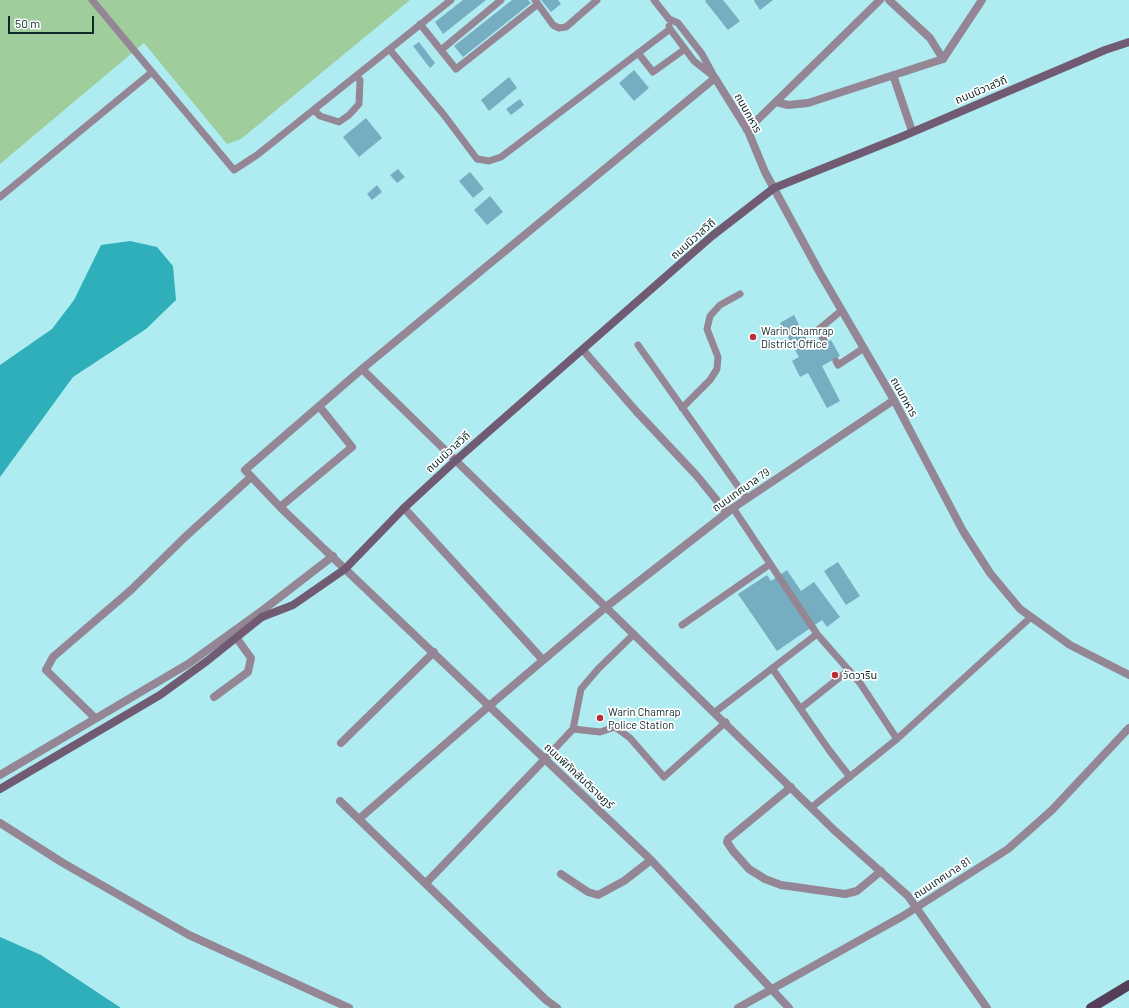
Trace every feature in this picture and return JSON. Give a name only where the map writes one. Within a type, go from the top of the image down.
[{"type":"main road","name":"ถนนนิวาสวิถี","points":[[0,789],[160,695],[207,661],[262,617],[293,605],[345,569],[404,508],[455,461],[712,236],[774,188],[1129,42]]},
{"type":"main road","points":[[1091,1008],[1129,985]]},
{"type":"street","points":[[747,130],[880,0]]},
{"type":"street","points":[[889,0],[930,38],[943,59]]},
{"type":"street","points":[[776,102],[788,105],[808,103],[943,59],[982,0]]},
{"type":"street","points":[[894,75],[912,131]]},
{"type":"street","points":[[95,718],[46,670],[53,657],[131,590],[251,476],[245,470],[362,369],[715,78]]},
{"type":"street","name":"ถนนทหาร","points":[[715,78],[747,130],[765,172],[820,273],[894,400],[963,531],[990,573],[1020,609],[1070,645],[1129,675]]},
{"type":"street","points":[[583,350],[636,411],[730,511]]},
{"type":"street","points":[[362,369],[455,461],[726,722],[834,830],[908,896],[987,1008]]},
{"type":"street","name":"ถนนเทศบาล 79","points":[[359,819],[606,607],[730,511],[894,400]]},
{"type":"street","points":[[280,507],[352,447],[319,406]]},
{"type":"street","name":"ถนนพิทักสันติราษฎร์","points":[[251,476],[280,507],[652,860],[788,1008]]},
{"type":"street","points":[[404,508],[543,660]]},
{"type":"street","points":[[0,775],[57,743],[95,718],[138,695],[188,664],[233,632],[333,556]]},
{"type":"street","points":[[214,697],[248,672],[251,658],[233,632]]},
{"type":"street","points":[[341,743],[434,652]]},
{"type":"street","name":"ถนนเทศบาล 81","points":[[738,1008],[916,908],[1008,849],[1052,810],[1129,728]]},
{"type":"street","points":[[426,883],[545,759]]},
{"type":"street","points":[[791,787],[728,839],[727,842],[733,851],[750,869],[765,880],[781,885],[845,894],[858,891],[881,871]]},
{"type":"street","points":[[340,801],[546,1000],[557,1008]]},
{"type":"street","points":[[0,824],[63,863],[189,936],[348,1008]]},
{"type":"street","points":[[561,874],[588,892],[598,896],[624,881],[652,860]]},
{"type":"lane","points":[[92,0],[234,170],[258,155],[451,0]]},
{"type":"lane","points":[[441,50],[502,0]]},
{"type":"lane","points":[[420,24],[456,69],[537,2],[553,25],[559,28],[566,27],[596,0]]},
{"type":"lane","points":[[654,0],[669,20],[670,29],[694,61],[715,78]]},
{"type":"lane","points":[[669,20],[678,23],[702,54],[715,78]]},
{"type":"lane","points":[[390,50],[444,115],[476,159],[489,161],[502,157],[670,29]]},
{"type":"lane","points":[[638,53],[653,72],[685,49]]},
{"type":"lane","points":[[0,197],[152,72]]},
{"type":"lane","points":[[314,110],[320,116],[339,122],[349,115],[359,104],[360,80],[356,76]]},
{"type":"lane","points":[[682,408],[710,380],[717,369],[718,357],[707,329],[710,316],[720,305],[740,294]]},
{"type":"lane","points":[[824,340],[818,330],[842,310]]},
{"type":"lane","points":[[638,345],[747,499]]},
{"type":"lane","points":[[836,361],[838,365],[864,348]]},
{"type":"lane","points":[[730,511],[770,564],[817,634],[860,683],[897,739]]},
{"type":"lane","points":[[682,625],[770,564]]},
{"type":"lane","points":[[812,807],[897,739],[1031,617]]},
{"type":"lane","points":[[545,759],[573,729],[581,689],[598,669],[634,634]]},
{"type":"lane","points":[[715,712],[817,634]]},
{"type":"lane","points":[[772,668],[829,750],[850,777]]},
{"type":"lane","points":[[801,708],[849,670]]},
{"type":"lane","points":[[573,729],[600,732],[615,727],[630,738],[664,777],[726,722]]},
{"type":"green space","points":[[0,0],[410,0],[241,139],[227,144],[144,43],[0,164]]},
{"type":"water","points":[[130,241],[157,247],[173,266],[176,300],[146,329],[73,377],[0,477],[0,365],[52,329],[74,300],[101,245]]},
{"type":"water","points":[[0,937],[41,955],[121,1008],[0,1008]]},
{"type":"building","points":[[463,0],[486,0],[443,34],[435,22]]},
{"type":"building","points":[[512,0],[528,0],[531,3],[463,57],[454,46]]},
{"type":"building","points":[[541,0],[558,0],[561,4],[551,12]]},
{"type":"building","points":[[723,0],[740,21],[728,30],[705,1]]},
{"type":"building","points":[[773,0],[760,10],[754,1]]},
{"type":"building","points":[[419,42],[435,63],[430,68],[413,46]]},
{"type":"building","points":[[634,70],[649,88],[634,101],[619,83]]},
{"type":"building","points":[[509,77],[517,88],[489,111],[481,100]]},
{"type":"building","points":[[520,99],[524,105],[511,115],[506,109]]},
{"type":"building","points":[[366,118],[382,138],[359,157],[343,137]]},
{"type":"building","points":[[398,169],[405,177],[397,183],[390,175]]},
{"type":"building","points":[[470,172],[484,189],[473,198],[459,181]]},
{"type":"building","points":[[377,185],[382,192],[372,200],[367,194]]},
{"type":"building","points":[[490,196],[503,212],[487,225],[474,210]]},
{"type":"building","points":[[794,315],[812,350],[831,340],[840,356],[822,366],[840,401],[827,408],[808,373],[800,377],[792,361],[799,357],[780,323]]},
{"type":"building","points":[[838,562],[860,596],[846,605],[824,571]]},
{"type":"building","points":[[787,570],[801,591],[814,582],[840,617],[827,627],[822,620],[777,651],[738,594],[767,575],[771,581]]},
{"type":"place","name":"Warin Chamrap District Office","points":[[753,337]]},
{"type":"place","name":"วัดวาริน","points":[[835,675]]},
{"type":"place","name":"Warin Chamrap Police Station","points":[[600,718]]}]
